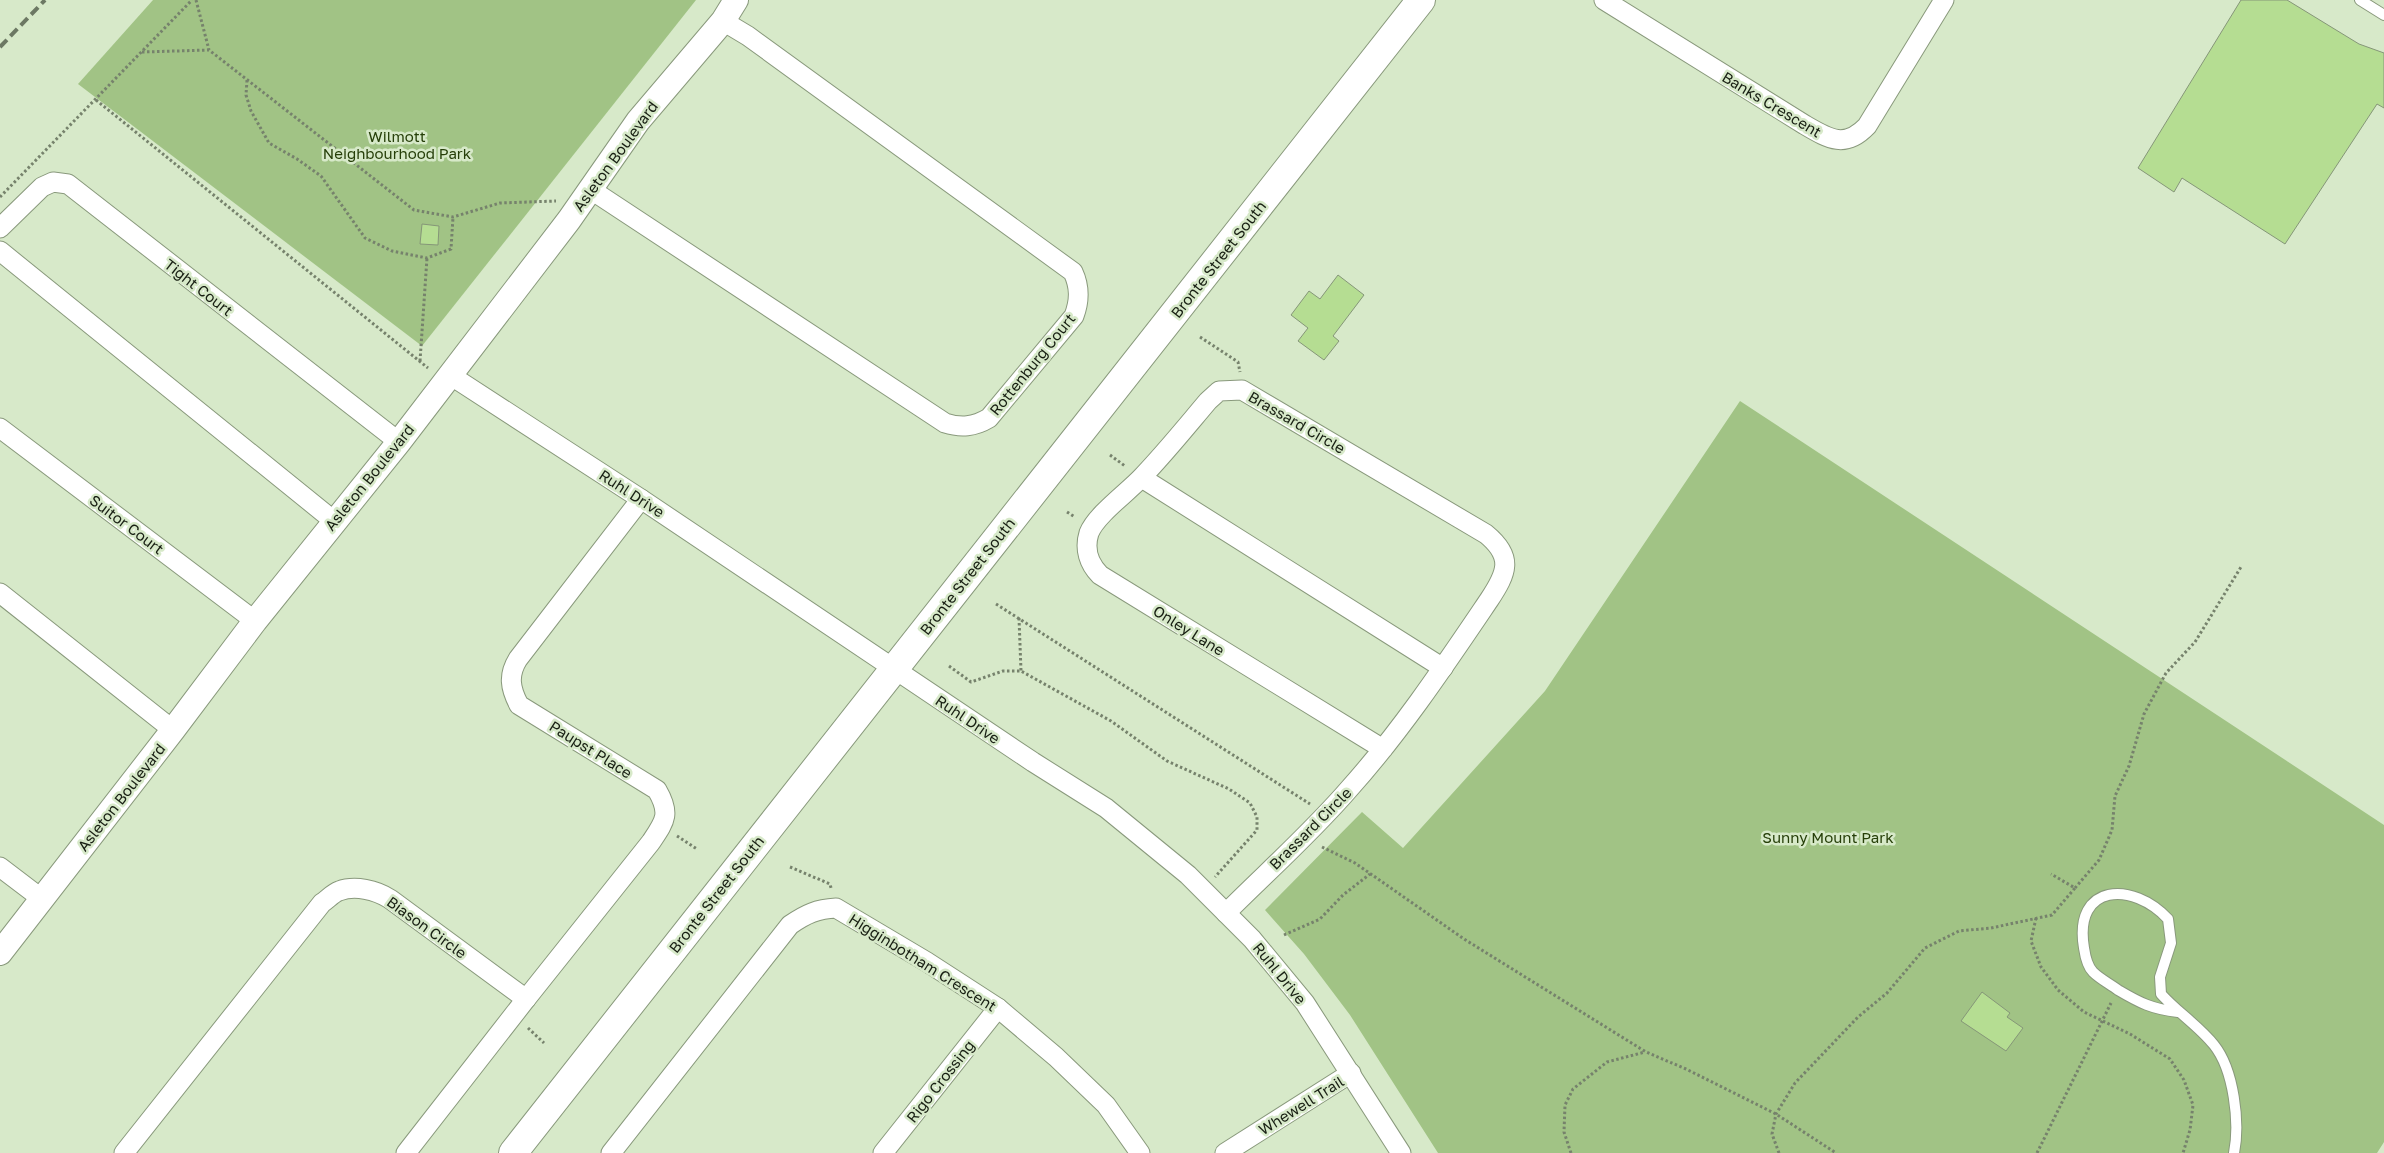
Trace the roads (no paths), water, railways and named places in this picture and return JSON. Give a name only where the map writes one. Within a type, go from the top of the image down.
[{"type":"main road","name":"Bronte Street South","points":[[513,1153],[1420,0]]},
{"type":"street","name":"Asleton Boulevard","points":[[0,953],[255,621],[399,442],[586,195],[638,121],[723,21],[736,0]]},
{"type":"street","name":"Banks Crescent","points":[[1604,0],[1804,126],[1834,140],[1850,140],[1858,136],[1867,126],[1944,0]]},
{"type":"street","name":"Rottenburg Court","points":[[586,195],[945,423],[955,426],[976,425],[989,418],[1074,316],[1079,302],[1078,282],[1073,272],[748,36],[723,21]]},
{"type":"street","name":"Tight Court","points":[[0,228],[42,187],[53,182],[68,184],[399,442]]},
{"type":"street","points":[[0,251],[334,521]]},
{"type":"street","name":"Ruhl Drive","points":[[447,378],[641,499],[1033,762],[1106,808],[1203,890],[1276,966],[1305,1003],[1402,1153]]},
{"type":"street","name":"Brassard Circle","points":[[1142,478],[1208,401],[1219,391],[1242,390],[1486,534],[1499,545],[1506,563],[1500,583],[1443,668],[1383,749],[1348,790],[1226,913]]},
{"type":"street","name":"Suitor Court","points":[[0,428],[255,621]]},
{"type":"street","points":[[1142,478],[1443,668]]},
{"type":"street","name":"Onley Lane","points":[[1142,478],[1098,520],[1090,533],[1087,550],[1090,566],[1100,575],[1383,749]]},
{"type":"street","name":"Paupst Place","points":[[526,999],[651,842],[666,817],[665,804],[657,790],[519,705],[513,693],[511,682],[512,669],[518,659],[641,499]]},
{"type":"street","points":[[0,593],[173,730]]},
{"type":"street","points":[[0,867],[42,899]]},
{"type":"street","name":"Biason Circle","points":[[124,1153],[322,904],[338,891],[359,889],[379,892],[526,999]]},
{"type":"street","name":"Higginbotham Crescent","points":[[611,1153],[790,925],[808,913],[820,909],[836,908],[927,962],[998,1008],[1056,1057],[1106,1105],[1140,1153]]},
{"type":"street","points":[[406,1153],[526,999]]},
{"type":"street","name":"Rigo Crossing","points":[[883,1153],[998,1008]]},
{"type":"street","name":"Whewell Trail","points":[[1225,1153],[1351,1073]]},
{"type":"lane","points":[[2360,0],[2384,15]]},
{"type":"lane","points":[[2178,1012],[2155,1010],[2118,990],[2092,971],[2084,953],[2081,934],[2082,919],[2088,908],[2096,900],[2106,896],[2122,894],[2151,904],[2168,919],[2171,943],[2160,977],[2161,994],[2215,1046],[2227,1074],[2235,1103],[2237,1138],[2234,1153]]},
{"type":"railway","points":[[0,47],[45,0]]},
{"type":"park label","name":"Wilmott Neighbourhood Park","points":[[397,144]]},
{"type":"park label","name":"Sunny Mount Park","points":[[1828,837]]}]
